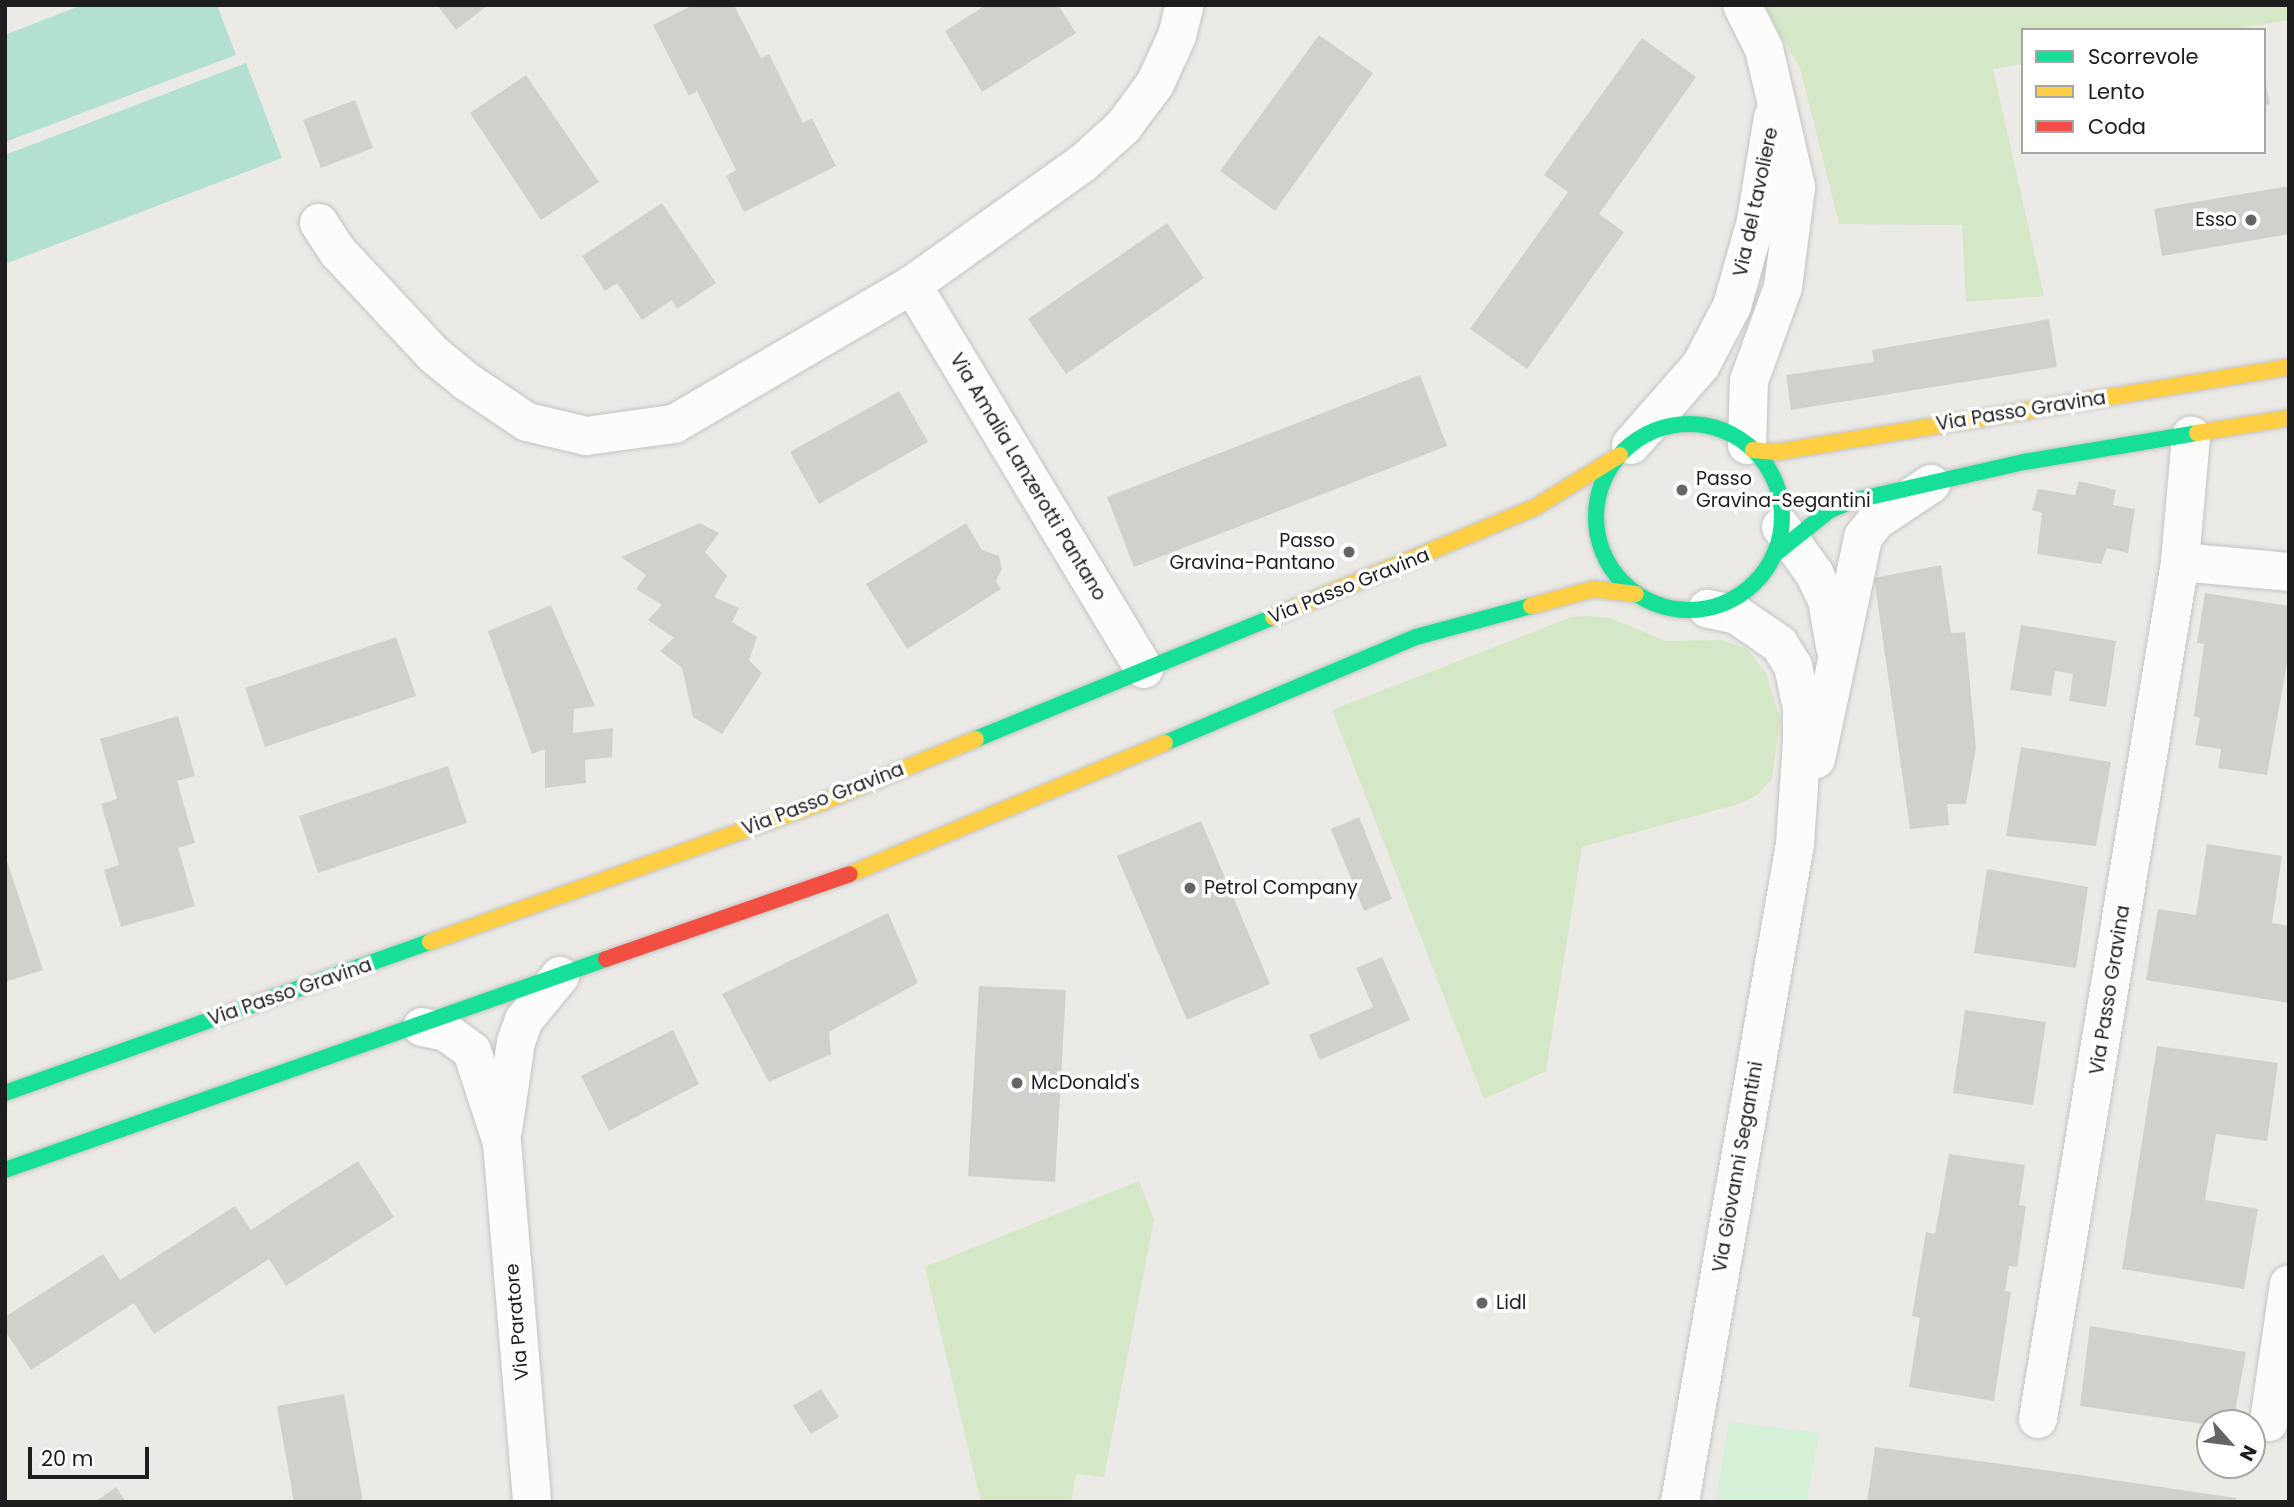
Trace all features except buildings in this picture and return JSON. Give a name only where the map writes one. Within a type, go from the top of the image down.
[{"type":"main road","name":"Via Passo Gravina","points":[[1750,447],[1778,452],[2289,367]]},
{"type":"main road","points":[[5,1170],[422,1027],[867,868],[1416,638],[1594,589],[1636,594],[1664,607],[1708,609],[1747,590],[1782,540],[1852,501],[1938,479],[2289,418]]},
{"type":"main road","points":[[1636,594],[1612,569],[1596,519],[1602,485],[1626,450],[1655,431],[1696,425],[1723,431],[1750,447],[1776,484],[1782,540]]},
{"type":"main road","name":"Via Passo Gravina","points":[[5,1093],[812,806],[1534,508],[1626,450]]},
{"type":"street","points":[[319,223],[338,252],[433,354],[466,382],[527,422],[586,436],[674,424],[912,285],[1083,163],[1123,127],[1155,84],[1177,36],[1185,5]]},
{"type":"street","name":"Via del tavoliere","points":[[1742,5],[1764,49],[1796,187],[1793,230],[1783,286],[1749,381],[1750,447]]},
{"type":"street","name":"Via del tavoliere","points":[[1626,450],[1701,365],[1732,306],[1756,221],[1776,105]]},
{"type":"street","name":"Via Amalia Lanzerotti Pantano","points":[[912,285],[1144,669]]},
{"type":"street","name":"Via Passo Gravina","points":[[2038,1419],[2180,562],[2191,435]]},
{"type":"street","name":"Via Giovanni Segantini","points":[[1680,1502],[1797,833],[1838,674],[1863,537],[1877,520],[1938,479]]},
{"type":"street","points":[[1782,540],[1827,600],[1838,674]]},
{"type":"street","points":[[2180,562],[2289,572]]},
{"type":"street","name":"Via Giovanni Segantini","points":[[1708,609],[1737,615],[1766,632],[1793,666],[1802,708],[1797,833]]},
{"type":"street","name":"Via Paratore","points":[[532,1502],[502,1143],[516,1042],[524,1020],[560,976]]},
{"type":"street","name":"Via Paratore","points":[[422,1027],[446,1032],[472,1051],[502,1143]]},
{"type":"street","points":[[2269,1422],[2289,1284]]},
{"type":"green space","points":[[82,5],[217,5],[236,55],[5,142],[5,35]]},
{"type":"green space","points":[[1763,5],[2289,5],[2289,20],[2241,28],[2021,28],[2021,64],[1993,69],[2044,296],[1966,302],[1962,225],[1839,224],[1800,68]]},
{"type":"green space","points":[[246,63],[282,158],[5,264],[5,155]]},
{"type":"green space","points":[[1572,617],[1610,618],[1666,641],[1721,640],[1747,649],[1766,673],[1780,720],[1772,779],[1757,795],[1742,803],[1582,847],[1546,1071],[1484,1099],[1332,710]]},
{"type":"green space","points":[[1139,1181],[1154,1220],[1104,1477],[1076,1474],[1071,1502],[981,1502],[925,1267]]},
{"type":"green space","points":[[1729,1422],[1819,1433],[1807,1502],[1715,1502]]},
{"type":"traffic: fast","points":[[1689,424],[1724,431],[1754,452],[1775,482],[1782,517],[1775,552],[1754,582],[1724,603],[1689,610],[1654,603],[1624,582],[1603,552],[1596,517],[1603,482],[1624,452],[1654,431],[1689,424]]},
{"type":"traffic: fast","points":[[1774,555],[1830,510],[1852,501],[2024,462],[2197,433]]},
{"type":"traffic: fast","points":[[1165,743],[1416,637],[1531,606]]},
{"type":"traffic: fast","points":[[976,739],[1273,617]]},
{"type":"traffic: fast","points":[[5,1093],[430,942]]},
{"type":"traffic: fast","points":[[5,1170],[606,959]]},
{"type":"traffic: slow","points":[[1753,450],[1778,452],[2289,367]]},
{"type":"traffic: slow","points":[[2197,433],[2289,418]]},
{"type":"traffic: slow","points":[[1273,617],[1534,508],[1620,455]]},
{"type":"traffic: slow","points":[[1531,606],[1594,589],[1636,594]]},
{"type":"traffic: slow","points":[[430,942],[825,801],[976,739]]},
{"type":"traffic: slow","points":[[850,874],[1165,743]]},
{"type":"traffic: jam","points":[[606,959],[850,874]]},
{"type":"place","name":"Esso","points":[[2251,220]]},
{"type":"place","name":"Passo Gravina-Segantini","points":[[1682,490]]},
{"type":"place","name":"Passo Gravina-Pantano","points":[[1349,552]]},
{"type":"place","name":"Petrol Company","points":[[1190,888]]},
{"type":"place","name":"McDonald's","points":[[1017,1083]]},
{"type":"place","name":"Lidl","points":[[1482,1303]]}]
